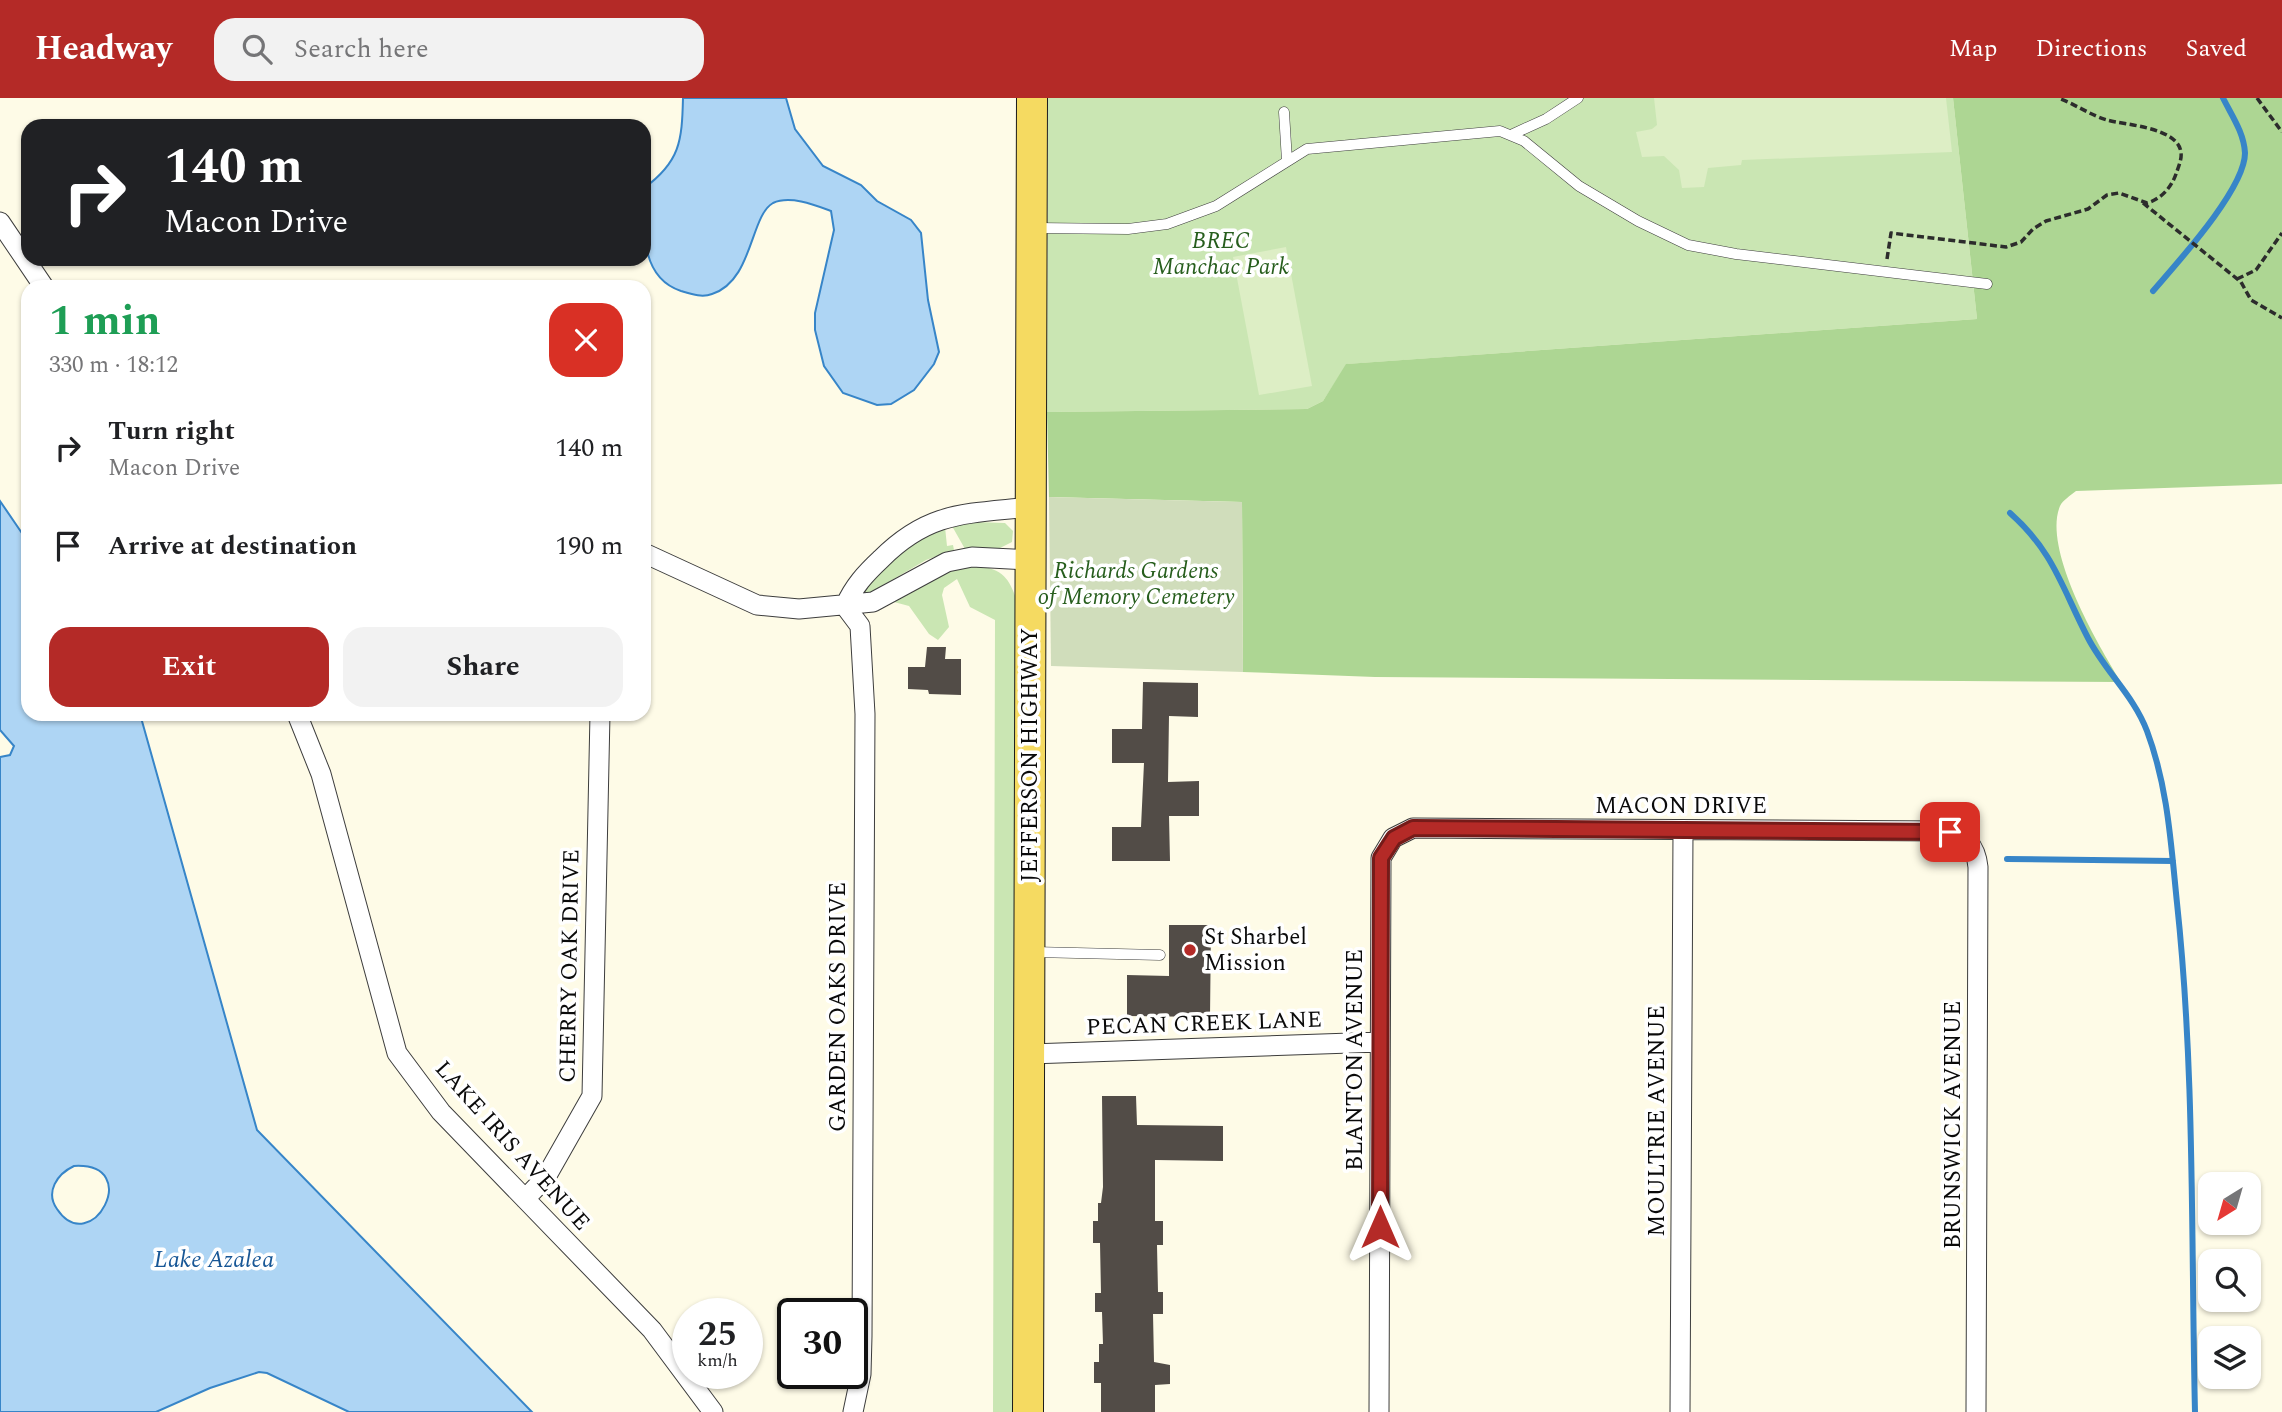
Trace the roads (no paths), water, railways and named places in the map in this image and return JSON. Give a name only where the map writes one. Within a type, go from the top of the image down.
[{"type":"main road","name":"JEFFERSON HIGHWAY","points":[[1028,1412],[1032,98]]},
{"type":"street","points":[[0,222],[21,253]]},
{"type":"street","points":[[845,606],[856,583],[897,543],[922,527],[952,516],[1030,507]]},
{"type":"street","points":[[651,556],[757,606],[799,609],[873,602],[947,562],[972,557],[1030,560]]},
{"type":"street","name":"GARDEN OAKS DRIVE","points":[[845,606],[860,626],[864,714],[862,1336],[861,1374],[853,1412]]},
{"type":"street","name":"LAKE IRIS AVENUE","points":[[300,721],[321,774],[397,1053],[441,1112],[652,1331],[713,1412]]},
{"type":"street","name":"CHERRY OAK DRIVE","points":[[525,1199],[546,1177],[592,1096],[600,721]]},
{"type":"street","name":"MACON DRIVE","points":[[1394,838],[1413,828],[1944,831],[1956,833],[1968,841]]},
{"type":"street","name":"MOULTRIE AVENUE","points":[[1680,1412],[1683,831]]},
{"type":"street","name":"BLANTON AVENUE","points":[[1379,1412],[1381,858],[1394,838]]},
{"type":"street","name":"BRUNSWICK AVENUE","points":[[1968,841],[1975,852],[1978,867],[1976,1412]]},
{"type":"street","name":"PECAN CREEK LANE","points":[[1030,1054],[1380,1042]]},
{"type":"lane","points":[[1513,134],[1546,119],[1578,98]]},
{"type":"lane","points":[[1283,112],[1287,161]]},
{"type":"lane","points":[[1032,228],[1128,229],[1167,224],[1216,206],[1307,149],[1500,131],[1513,134],[1579,186],[1637,221],[1688,245],[1736,254],[1987,284]]},
{"type":"lane","points":[[1030,952],[1160,955]]},
{"type":"water","points":[[683,98],[786,98],[795,129],[823,166],[861,185],[877,201],[911,220],[921,233],[928,300],[939,352],[934,364],[914,390],[891,404],[877,405],[843,393],[824,366],[815,330],[815,313],[834,230],[831,211],[795,200],[773,203],[765,210],[736,276],[725,287],[712,294],[700,296],[681,291],[667,284],[657,274],[651,264],[651,182],[672,159],[682,127]]},
{"type":"water","name":"Lake Azalea","points":[[0,501],[21,532],[21,721],[142,721],[257,1130],[532,1412],[349,1412],[267,1373],[259,1372],[210,1388],[156,1412],[0,1412],[0,757],[10,755],[14,746],[0,730]],"holes":[[[74,1166],[95,1169],[106,1178],[109,1191],[105,1205],[96,1217],[84,1223],[70,1222],[57,1209],[52,1196],[53,1190],[58,1179],[68,1169]]]},
{"type":"waterway","points":[[2153,291],[2208,225],[2234,186],[2242,168],[2245,153],[2242,138],[2223,98]]},
{"type":"waterway","points":[[2010,513],[2037,542],[2056,571],[2088,638],[2141,718],[2160,773],[2177,903],[2187,1030],[2195,1412]]},
{"type":"waterway","points":[[2007,859],[2173,861]]},
{"type":"place","name":"St Sharbel Mission","points":[[1190,950]]},
{"type":"park label","name":"BREC Manchac Park","points":[[1221,254]]},
{"type":"park label","name":"Richards Gardens of Memory Cemetery","points":[[1136,584]]}]
